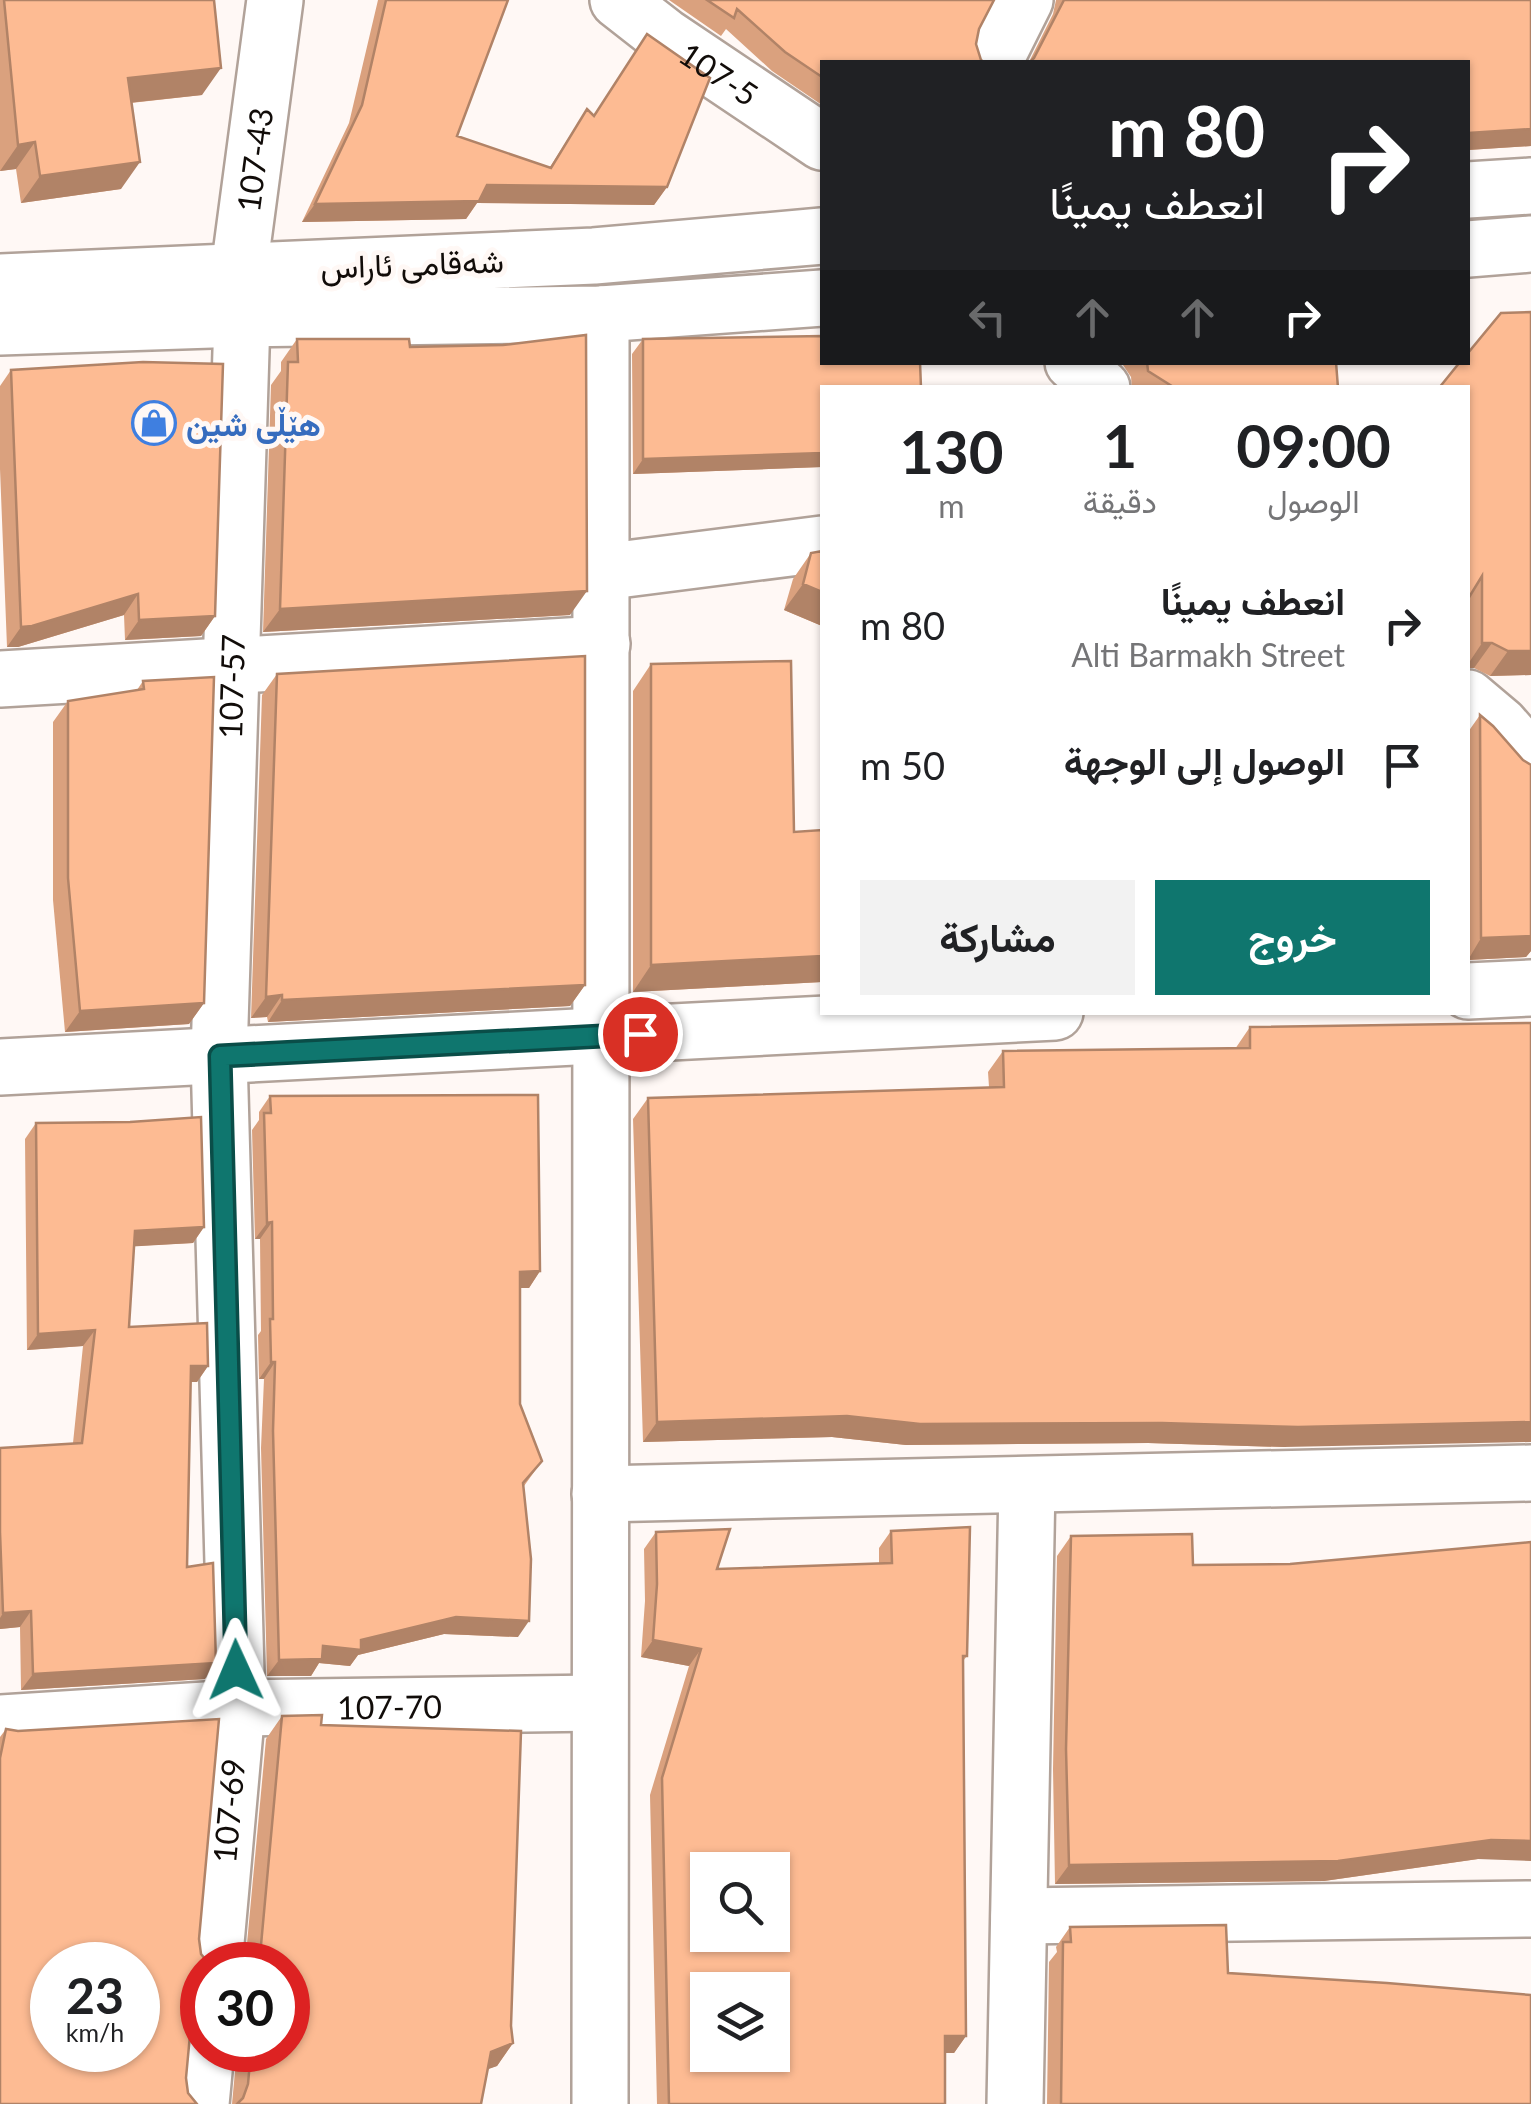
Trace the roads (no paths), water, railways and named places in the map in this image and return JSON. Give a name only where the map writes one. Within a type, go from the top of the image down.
[{"type":"street","name":"107-43","points":[[241,294],[275,0]]},
{"type":"street","name":"107-5","points":[[618,0],[664,18],[820,140]]},
{"type":"street","points":[[994,0],[994,59]]},
{"type":"street","points":[[994,59],[1026,0]]},
{"type":"street","points":[[1470,190],[1531,186]]},
{"type":"street","name":"شەقامی ئاراس","points":[[0,327],[241,294],[820,236]]},
{"type":"street","points":[[1470,249],[1531,244]]},
{"type":"street","name":"شەقامی ئاراس","points":[[0,282],[601,314],[820,298]]},
{"type":"street","name":"107-57","points":[[220,1056],[241,294]]},
{"type":"street","points":[[600,2104],[601,314]]},
{"type":"street","points":[[1075,365],[1099,385]]},
{"type":"street","points":[[602,572],[820,544]]},
{"type":"street","points":[[0,679],[602,644]]},
{"type":"street","points":[[1470,700],[1500,725],[1531,760]]},
{"type":"street","points":[[1470,991],[1531,988]]},
{"type":"street","points":[[0,1068],[998,1015]]},
{"type":"street","name":"107-69","points":[[216,1942],[237,1708],[220,1056]]},
{"type":"street","points":[[600,1494],[1531,1473]]},
{"type":"street","points":[[1015,2104],[1027,1484]]},
{"type":"street","name":"107-70","points":[[0,1724],[237,1708],[599,1703]]},
{"type":"street","points":[[1018,1916],[1531,1909]]},
{"type":"street","points":[[201,2104],[204,2072]]},
{"type":"place","name":"هێڵی شین","points":[[154,423]]}]
